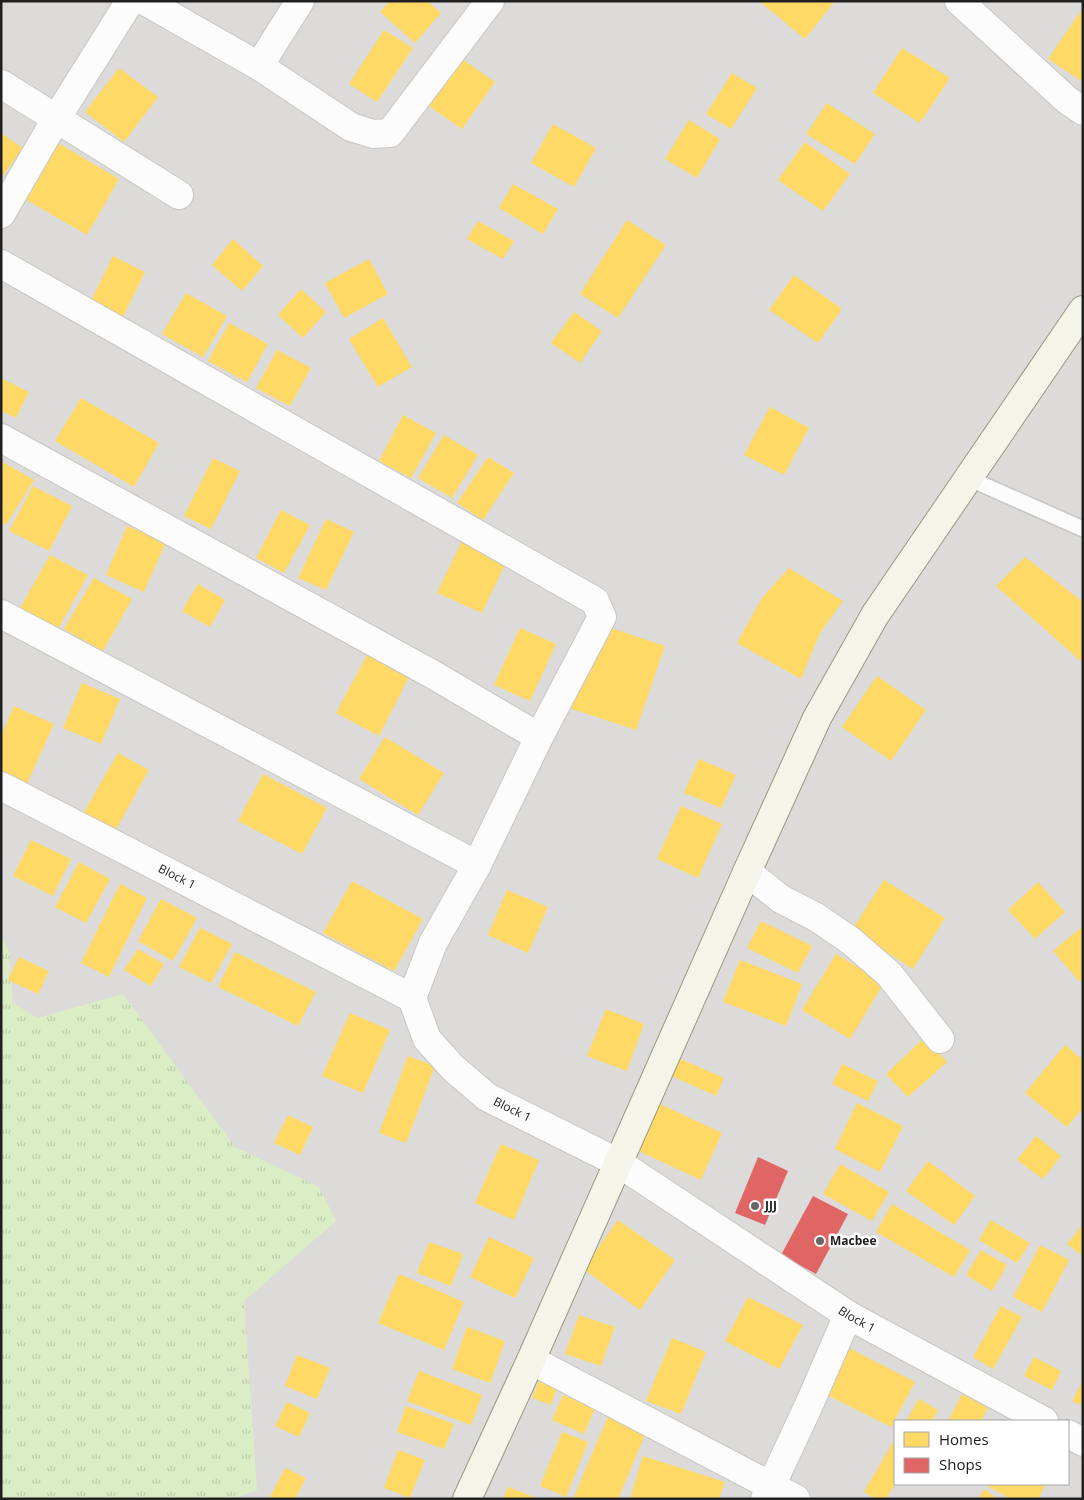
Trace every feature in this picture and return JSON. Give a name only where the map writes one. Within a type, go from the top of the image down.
[{"type":"street","points":[[1,214],[56,119],[130,1]]},
{"type":"street","points":[[145,1],[259,66],[351,127],[372,134],[390,133],[490,1]]},
{"type":"street","points":[[259,66],[300,1]]},
{"type":"street","points":[[958,1],[1067,100],[1083,112]]},
{"type":"street","points":[[1,84],[179,195]]},
{"type":"street","points":[[1,264],[595,601],[602,617],[539,737],[477,865],[433,943],[412,998]]},
{"type":"street","points":[[467,1499],[531,1360],[617,1162],[817,718],[875,615],[1083,310]]},
{"type":"street","points":[[1,438],[432,674],[539,737]]},
{"type":"street","points":[[1,614],[477,865]]},
{"type":"street","name":"Block 1","points":[[1,786],[412,998],[427,1039],[453,1068],[487,1097],[617,1162],[848,1315],[1042,1420]]},
{"type":"street","points":[[747,872],[781,899],[816,917],[851,940],[889,974],[940,1039]]},
{"type":"street","points":[[768,1492],[848,1315]]},
{"type":"street","points":[[531,1360],[768,1492],[796,1499]]},
{"type":"street","points":[[1069,1435],[1083,1442]]},
{"type":"lane","points":[[968,478],[1083,529]]},
{"type":"shaded area","points":[[1,1],[1083,1],[1083,1499],[1,1499]]},
{"type":"green space","points":[[1,934],[9,952],[13,1003],[37,1018],[123,994],[235,1147],[319,1187],[336,1221],[244,1301],[257,1490],[232,1499],[1,1499]]},
{"type":"building: Homes","points":[[390,1],[427,1],[441,13],[415,43],[380,12]]},
{"type":"building: Homes","points":[[759,1],[835,1],[805,39]]},
{"type":"building: Homes","points":[[1083,8],[1083,82],[1048,59]]},
{"type":"building: Homes","points":[[384,30],[413,48],[377,102],[349,84]]},
{"type":"building: Homes","points":[[902,48],[950,78],[920,123],[873,93]]},
{"type":"building: Homes","points":[[452,52],[495,82],[462,129],[419,99]]},
{"type":"building: Homes","points":[[119,68],[158,97],[124,142],[85,112]]},
{"type":"building: Homes","points":[[732,73],[757,88],[731,129],[706,114]]},
{"type":"building: Homes","points":[[827,103],[875,134],[855,164],[806,134]]},
{"type":"building: Homes","points":[[689,120],[720,139],[697,178],[665,159]]},
{"type":"building: Homes","points":[[553,124],[596,148],[574,187],[531,163]]},
{"type":"building: Homes","points":[[1,133],[23,148],[1,178]]},
{"type":"building: Homes","points":[[805,142],[850,174],[823,211],[778,180]]},
{"type":"building: Homes","points":[[58,143],[119,179],[87,235],[25,199]]},
{"type":"building: Homes","points":[[513,184],[558,209],[543,234],[499,208]]},
{"type":"building: Homes","points":[[627,220],[666,245],[618,318],[580,294]]},
{"type":"building: Homes","points":[[478,221],[514,241],[503,259],[467,239]]},
{"type":"building: Homes","points":[[233,239],[263,266],[242,291],[212,265]]},
{"type":"building: Homes","points":[[113,256],[145,272],[123,317],[91,301]]},
{"type":"building: Homes","points":[[369,259],[388,294],[344,318],[325,283]]},
{"type":"building: Homes","points":[[794,275],[842,309],[818,343],[769,310]]},
{"type":"building: Homes","points":[[301,289],[326,312],[303,338],[278,315]]},
{"type":"building: Homes","points":[[186,293],[227,316],[203,357],[162,334]]},
{"type":"building: Homes","points":[[574,312],[602,331],[580,363],[551,343]]},
{"type":"building: Homes","points":[[383,318],[412,367],[378,387],[349,339]]},
{"type":"building: Homes","points":[[229,323],[268,344],[247,382],[208,361]]},
{"type":"building: Homes","points":[[277,350],[311,368],[290,406],[256,388]]},
{"type":"building: Homes","points":[[1,378],[29,392],[16,418],[1,411]]},
{"type":"building: Homes","points":[[81,398],[159,443],[134,487],[55,441]]},
{"type":"building: Homes","points":[[770,407],[809,428],[784,475],[744,455]]},
{"type":"building: Homes","points":[[403,415],[436,433],[411,478],[379,461]]},
{"type":"building: Homes","points":[[444,435],[478,455],[452,498],[418,478]]},
{"type":"building: Homes","points":[[488,457],[514,473],[483,520],[457,503]]},
{"type":"building: Homes","points":[[213,458],[240,471],[211,529],[184,516]]},
{"type":"building: Homes","points":[[1,461],[34,480],[6,525],[1,522]]},
{"type":"building: Homes","points":[[33,486],[72,506],[49,551],[9,531]]},
{"type":"building: Homes","points":[[281,510],[310,525],[284,573],[256,558]]},
{"type":"building: Homes","points":[[326,519],[354,532],[326,590],[298,578]]},
{"type":"building: Homes","points":[[127,526],[166,542],[144,592],[106,575]]},
{"type":"building: Homes","points":[[462,541],[506,562],[482,613],[437,593]]},
{"type":"building: Homes","points":[[50,555],[88,575],[57,631],[19,610]]},
{"type":"building: Homes","points":[[1025,557],[1083,602],[1083,663],[996,586]]},
{"type":"building: Homes","points":[[789,568],[843,601],[820,633],[801,679],[737,643],[762,598]]},
{"type":"building: Homes","points":[[94,578],[132,599],[103,651],[64,629]]},
{"type":"building: Homes","points":[[198,584],[225,600],[210,627],[182,611]]},
{"type":"building: Homes","points":[[602,625],[665,646],[636,730],[569,708]]},
{"type":"building: Homes","points":[[520,628],[556,644],[530,701],[494,685]]},
{"type":"building: Homes","points":[[367,655],[409,677],[379,736],[336,713]]},
{"type":"building: Homes","points":[[877,676],[926,710],[891,761],[842,727]]},
{"type":"building: Homes","points":[[82,683],[120,699],[101,744],[63,728]]},
{"type":"building: Homes","points":[[14,706],[54,724],[25,788],[1,778],[1,736]]},
{"type":"building: Homes","points":[[385,737],[444,773],[418,815],[359,779]]},
{"type":"building: Homes","points":[[118,753],[149,770],[115,831],[83,814]]},
{"type":"building: Homes","points":[[699,759],[736,775],[721,808],[684,793]]},
{"type":"building: Homes","points":[[263,774],[327,808],[302,854],[238,821]]},
{"type":"building: Homes","points":[[681,806],[722,824],[698,878],[657,859]]},
{"type":"building: Homes","points":[[31,840],[71,859],[53,896],[13,876]]},
{"type":"building: Homes","points":[[79,862],[110,879],[86,923],[55,907]]},
{"type":"building: Homes","points":[[884,880],[945,918],[913,969],[852,930]]},
{"type":"building: Homes","points":[[352,881],[423,919],[394,971],[323,933]]},
{"type":"building: Homes","points":[[1038,882],[1065,912],[1035,939],[1008,910]]},
{"type":"building: Homes","points":[[120,884],[147,898],[109,977],[81,963]]},
{"type":"building: Homes","points":[[507,890],[548,907],[528,953],[488,935]]},
{"type":"building: Homes","points":[[161,899],[197,918],[173,961],[138,941]]},
{"type":"building: Homes","points":[[761,921],[812,946],[798,973],[747,948]]},
{"type":"building: Homes","points":[[1083,926],[1083,979],[1080,982],[1053,951]]},
{"type":"building: Homes","points":[[200,928],[232,944],[211,983],[179,967]]},
{"type":"building: Homes","points":[[138,949],[164,964],[151,986],[124,970]]},
{"type":"building: Homes","points":[[235,952],[316,992],[298,1026],[218,987]]},
{"type":"building: Homes","points":[[836,954],[884,983],[850,1039],[802,1010]]},
{"type":"building: Homes","points":[[19,957],[49,971],[38,994],[8,980]]},
{"type":"building: Homes","points":[[740,960],[802,984],[786,1026],[723,1002]]},
{"type":"building: Homes","points":[[606,1009],[644,1024],[627,1071],[587,1056]]},
{"type":"building: Homes","points":[[350,1013],[390,1030],[363,1093],[322,1076]]},
{"type":"building: Homes","points":[[925,1037],[947,1062],[908,1097],[886,1074]]},
{"type":"building: Homes","points":[[1065,1045],[1083,1060],[1083,1108],[1067,1127],[1025,1093]]},
{"type":"building: Homes","points":[[672,1055],[724,1078],[716,1096],[665,1073]]},
{"type":"building: Homes","points":[[408,1056],[435,1066],[406,1143],[379,1133]]},
{"type":"building: Homes","points":[[842,1064],[878,1081],[868,1101],[832,1084]]},
{"type":"building: Homes","points":[[656,1102],[722,1133],[701,1180],[634,1149]]},
{"type":"building: Homes","points":[[857,1103],[903,1126],[880,1172],[835,1149]]},
{"type":"building: Homes","points":[[288,1115],[313,1127],[300,1155],[274,1143]]},
{"type":"building: Homes","points":[[1036,1136],[1061,1156],[1043,1179],[1017,1160]]},
{"type":"building: Homes","points":[[501,1144],[539,1160],[514,1220],[475,1203]]},
{"type":"building: Homes","points":[[928,1161],[975,1196],[954,1225],[906,1191]]},
{"type":"building: Homes","points":[[840,1164],[889,1192],[872,1221],[823,1194]]},
{"type":"building: Homes","points":[[892,1204],[970,1250],[954,1277],[876,1232]]},
{"type":"building: Homes","points":[[618,1220],[675,1260],[640,1310],[583,1269]]},
{"type":"building: Homes","points":[[991,1220],[1030,1243],[1017,1263],[979,1240]]},
{"type":"building: Homes","points":[[1083,1224],[1083,1256],[1067,1244]]},
{"type":"building: Homes","points":[[489,1237],[534,1258],[515,1298],[470,1277]]},
{"type":"building: Homes","points":[[429,1242],[463,1254],[451,1286],[417,1273]]},
{"type":"building: Homes","points":[[1040,1245],[1069,1260],[1042,1312],[1013,1297]]},
{"type":"building: Homes","points":[[981,1250],[1007,1265],[992,1291],[966,1275]]},
{"type":"building: Homes","points":[[399,1274],[464,1302],[444,1350],[378,1323]]},
{"type":"building: Homes","points":[[748,1297],[803,1325],[779,1369],[725,1341]]},
{"type":"building: Homes","points":[[1001,1306],[1022,1317],[993,1369],[973,1357]]},
{"type":"building: Homes","points":[[579,1315],[615,1327],[601,1366],[565,1354]]},
{"type":"building: Homes","points":[[467,1327],[505,1341],[490,1383],[452,1369]]},
{"type":"building: Homes","points":[[672,1338],[706,1352],[681,1414],[646,1401]]},
{"type":"building: Homes","points":[[847,1347],[915,1382],[891,1427],[823,1393]]},
{"type":"building: Homes","points":[[297,1355],[330,1368],[317,1399],[285,1386]]},
{"type":"building: Homes","points":[[1034,1357],[1061,1371],[1052,1390],[1024,1376]]},
{"type":"building: Homes","points":[[419,1371],[482,1395],[471,1425],[407,1401]]},
{"type":"building: Homes","points":[[539,1381],[557,1388],[551,1405],[532,1398]]},
{"type":"building: Homes","points":[[1083,1381],[1083,1406],[1072,1401]]},
{"type":"building: Homes","points":[[962,1394],[988,1408],[982,1420],[949,1420]]},
{"type":"building: Homes","points":[[563,1395],[595,1408],[584,1434],[552,1420]]},
{"type":"building: Homes","points":[[919,1399],[938,1410],[933,1420],[907,1420]]},
{"type":"building: Homes","points":[[287,1402],[310,1413],[299,1437],[275,1426]]},
{"type":"building: Homes","points":[[406,1406],[454,1424],[444,1449],[397,1432]]},
{"type":"building: Homes","points":[[609,1414],[647,1430],[618,1499],[573,1499]]},
{"type":"building: Homes","points":[[562,1432],[588,1442],[566,1497],[540,1486]]},
{"type":"building: Homes","points":[[894,1441],[894,1485],[886,1499],[876,1499],[864,1492]]},
{"type":"building: Homes","points":[[398,1450],[425,1460],[410,1498],[384,1488]]},
{"type":"building: Homes","points":[[643,1456],[725,1482],[719,1499],[630,1499]]},
{"type":"building: Homes","points":[[285,1468],[306,1478],[295,1499],[274,1499],[270,1497]]},
{"type":"building: Homes","points":[[986,1485],[1045,1485],[1038,1499],[1011,1499]]},
{"type":"building: Homes","points":[[508,1487],[539,1499],[503,1499]]},
{"type":"building: Homes","points":[[984,1489],[998,1499],[978,1499]]},
{"type":"building: Shops","points":[[758,1157],[788,1171],[765,1225],[735,1213]]},
{"type":"building: Shops","points":[[813,1196],[848,1214],[816,1274],[781,1255]]},
{"type":"place","name":"JJJ","points":[[755,1206]]},
{"type":"place","name":"Macbee","points":[[820,1241]]}]
